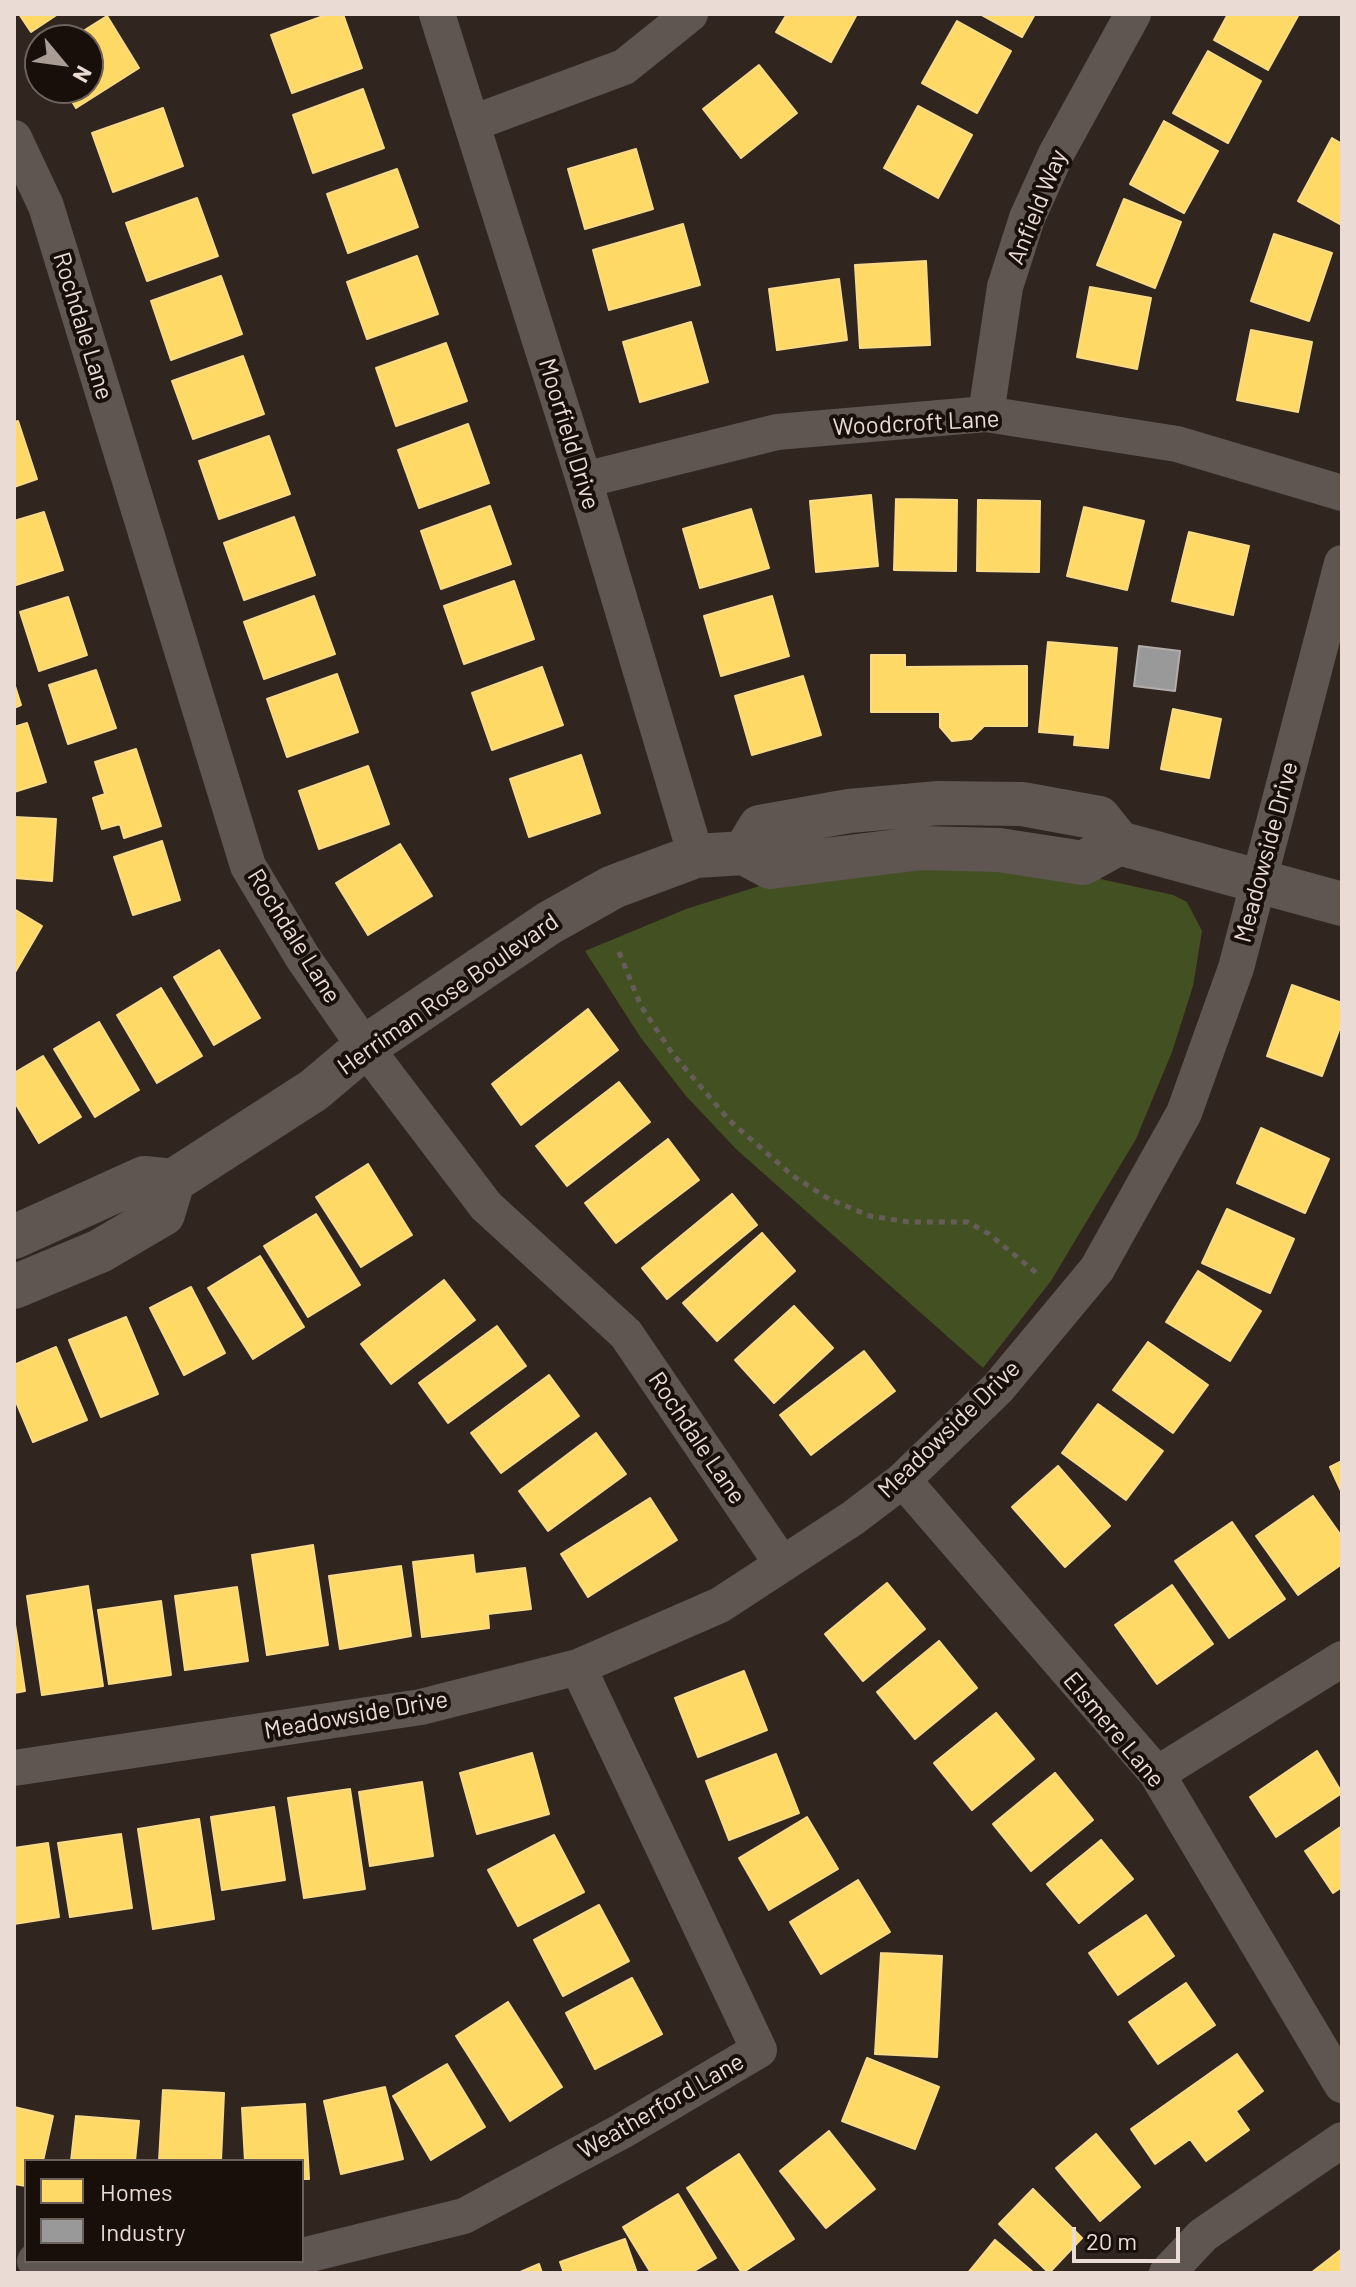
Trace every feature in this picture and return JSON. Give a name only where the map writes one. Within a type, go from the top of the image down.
[{"type":"street","name":"Moorfield Drive","points":[[437,14],[584,480],[696,856]]},
{"type":"street","points":[[473,123],[624,67],[690,14]]},
{"type":"street","name":"Anfield Way","points":[[986,414],[1005,287],[1027,218],[1056,154],[1133,14]]},
{"type":"street","name":"Rochdale Lane","points":[[14,138],[46,206],[248,866],[303,958],[365,1047],[486,1206],[626,1334],[782,1564]]},
{"type":"street","name":"Woodcroft Lane","points":[[584,480],[777,432],[986,414],[1177,444],[1342,493]]},
{"type":"street","name":"Meadowside Drive","points":[[14,1768],[421,1707],[578,1667],[720,1605],[903,1480],[998,1388],[1097,1269],[1184,1113],[1236,968],[1256,882],[1342,563]]},
{"type":"street","name":"Herriman Rose Boulevard","points":[[173,1181],[314,1090],[365,1047],[549,923],[613,887],[696,856],[744,853],[760,827],[849,811],[939,803],[1022,804],[1099,818],[1119,843],[1342,904]]},
{"type":"street","points":[[14,1237],[144,1178],[173,1181],[163,1214],[100,1251],[14,1287]]},
{"type":"street","name":"Elsmere Lane","points":[[903,1480],[1157,1774],[1342,2085]]},
{"type":"street","points":[[1157,1774],[1342,1659]]},
{"type":"street","name":"Weatherford Lane","points":[[304,2256],[464,2216],[622,2131],[759,2050],[578,1667]]},
{"type":"street","points":[[1167,2273],[1203,2235],[1342,2140]]},
{"type":"street","points":[[55,2263],[115,2269],[257,2267],[274,2263]]},
{"type":"path","points":[[619,952],[641,1006],[672,1053],[730,1121],[793,1176],[829,1199],[870,1216],[909,1222],[968,1222],[989,1234],[1039,1275]]},
{"type":"green space","points":[[884,866],[1069,872],[1173,895],[1187,902],[1202,931],[1193,986],[1172,1052],[1136,1139],[1051,1281],[983,1368],[736,1149],[686,1096],[641,1038],[585,951],[686,909],[785,878]]},
{"type":"building: Homes","points":[[19,14],[58,14],[43,24],[26,24]]},
{"type":"building: Homes","points":[[329,14],[343,14],[362,68],[292,93],[271,35]]},
{"type":"building: Homes","points":[[787,14],[857,14],[831,62],[776,32]]},
{"type":"building: Homes","points":[[980,14],[1035,14],[1022,37]]},
{"type":"building: Homes","points":[[1228,14],[1299,14],[1268,70],[1214,40]]},
{"type":"building: Homes","points":[[107,16],[139,68],[104,90],[104,24],[94,24]]},
{"type":"building: Homes","points":[[957,21],[1011,51],[977,113],[922,83]]},
{"type":"building: Homes","points":[[1208,51],[1261,81],[1228,143],[1173,113]]},
{"type":"building: Homes","points":[[759,65],[797,113],[741,158],[703,109]]},
{"type":"building: Homes","points":[[363,89],[384,148],[313,173],[293,115]]},
{"type":"building: Homes","points":[[918,106],[972,135],[938,198],[884,168]]},
{"type":"building: Homes","points":[[163,108],[183,166],[113,192],[92,133]]},
{"type":"building: Homes","points":[[1164,121],[1218,151],[1184,213],[1130,184]]},
{"type":"building: Homes","points":[[1332,138],[1342,144],[1342,225],[1298,201]]},
{"type":"building: Homes","points":[[636,149],[653,209],[585,229],[568,169]]},
{"type":"building: Homes","points":[[397,169],[418,227],[348,253],[327,194]]},
{"type":"building: Homes","points":[[197,198],[218,256],[147,281],[126,223]]},
{"type":"building: Homes","points":[[1124,199],[1181,222],[1155,288],[1097,265]]},
{"type":"building: Homes","points":[[683,224],[700,285],[609,310],[593,250]]},
{"type":"building: Homes","points":[[1274,234],[1332,253],[1309,321],[1251,301]]},
{"type":"building: Homes","points":[[417,256],[438,314],[367,339],[347,282]]},
{"type":"building: Homes","points":[[926,261],[930,345],[860,348],[855,265]]},
{"type":"building: Homes","points":[[221,276],[242,334],[171,360],[151,301]]},
{"type":"building: Homes","points":[[839,279],[847,340],[777,350],[769,289]]},
{"type":"building: Homes","points":[[1090,287],[1151,298],[1137,369],[1077,357]]},
{"type":"building: Homes","points":[[691,322],[708,382],[640,402],[623,342]]},
{"type":"building: Homes","points":[[1251,330],[1312,342],[1298,412],[1237,400]]},
{"type":"building: Homes","points":[[446,343],[467,401],[396,426],[376,368]]},
{"type":"building: Homes","points":[[243,356],[264,414],[193,439],[172,381]]},
{"type":"building: Homes","points":[[18,421],[37,479],[14,487],[14,422]]},
{"type":"building: Homes","points":[[468,424],[489,483],[419,508],[398,450]]},
{"type":"building: Homes","points":[[269,436],[290,494],[219,519],[199,461]]},
{"type":"building: Homes","points":[[871,495],[878,566],[816,572],[810,501]]},
{"type":"building: Homes","points":[[896,499],[957,500],[956,571],[894,570]]},
{"type":"building: Homes","points":[[978,500],[1040,501],[1039,572],[977,571]]},
{"type":"building: Homes","points":[[490,506],[511,564],[441,589],[421,531]]},
{"type":"building: Homes","points":[[1084,507],[1144,521],[1127,590],[1067,576]]},
{"type":"building: Homes","points":[[751,509],[769,568],[700,588],[683,529]]},
{"type":"building: Homes","points":[[44,512],[63,570],[16,585],[14,521]]},
{"type":"building: Homes","points":[[294,517],[315,575],[244,600],[224,543]]},
{"type":"building: Homes","points":[[1189,532],[1249,546],[1233,615],[1172,601]]},
{"type":"building: Homes","points":[[514,581],[534,639],[464,664],[444,606]]},
{"type":"building: Homes","points":[[314,596],[335,654],[264,679],[244,622]]},
{"type":"building: Homes","points":[[772,596],[789,656],[721,676],[704,616]]},
{"type":"building: Homes","points":[[68,597],[87,655],[39,671],[20,612]]},
{"type":"building: Homes","points":[[1048,642],[1117,648],[1108,748],[1074,745],[1075,735],[1039,732]]},
{"type":"building: Homes","points":[[871,655],[905,655],[905,667],[1027,666],[1027,726],[984,726],[971,739],[952,741],[940,727],[940,712],[871,712]]},
{"type":"building: Homes","points":[[542,667],[563,725],[492,750],[472,693]]},
{"type":"building: Homes","points":[[96,670],[116,728],[68,744],[49,685]]},
{"type":"building: Homes","points":[[337,674],[358,732],[287,757],[267,699]]},
{"type":"building: Homes","points":[[803,676],[821,735],[752,755],[735,696]]},
{"type":"building: Homes","points":[[14,683],[21,705],[14,708]]},
{"type":"building: Homes","points":[[1173,709],[1221,719],[1209,778],[1161,769]]},
{"type":"building: Homes","points":[[27,723],[46,782],[14,792],[14,727]]},
{"type":"building: Homes","points":[[136,749],[161,826],[124,838],[120,824],[102,829],[93,798],[105,794],[95,762]]},
{"type":"building: Homes","points":[[581,755],[600,813],[529,837],[510,779]]},
{"type":"building: Homes","points":[[368,766],[389,824],[319,849],[299,791]]},
{"type":"building: Homes","points":[[14,817],[56,819],[52,881],[14,878]]},
{"type":"building: Homes","points":[[162,841],[180,900],[133,915],[114,857]]},
{"type":"building: Homes","points":[[400,844],[432,896],[368,935],[336,883]]},
{"type":"building: Homes","points":[[14,909],[42,926],[14,974]]},
{"type":"building: Homes","points":[[219,950],[260,1018],[214,1045],[174,977]]},
{"type":"building: Homes","points":[[1292,985],[1342,1003],[1342,1022],[1322,1076],[1267,1056]]},
{"type":"building: Homes","points":[[161,988],[202,1056],[157,1083],[117,1015]]},
{"type":"building: Homes","points":[[588,1009],[618,1050],[521,1125],[492,1084]]},
{"type":"building: Homes","points":[[99,1022],[139,1090],[95,1117],[54,1049]]},
{"type":"building: Homes","points":[[43,1056],[81,1117],[39,1143],[14,1101],[14,1073]]},
{"type":"building: Homes","points":[[619,1082],[650,1122],[567,1186],[536,1146]]},
{"type":"building: Homes","points":[[1261,1128],[1329,1159],[1305,1213],[1237,1183]]},
{"type":"building: Homes","points":[[668,1139],[699,1180],[616,1243],[585,1203]]},
{"type":"building: Homes","points":[[368,1164],[412,1235],[361,1267],[316,1197]]},
{"type":"building: Homes","points":[[732,1194],[757,1225],[667,1299],[642,1268]]},
{"type":"building: Homes","points":[[1227,1209],[1294,1239],[1270,1293],[1202,1263]]},
{"type":"building: Homes","points":[[316,1214],[360,1285],[308,1317],[264,1246]]},
{"type":"building: Homes","points":[[762,1233],[795,1271],[717,1341],[683,1303]]},
{"type":"building: Homes","points":[[260,1256],[304,1327],[253,1359],[208,1288]]},
{"type":"building: Homes","points":[[1198,1271],[1261,1311],[1230,1361],[1166,1322]]},
{"type":"building: Homes","points":[[444,1280],[475,1320],[391,1384],[361,1344]]},
{"type":"building: Homes","points":[[191,1287],[225,1353],[184,1375],[150,1308]]},
{"type":"building: Homes","points":[[794,1306],[833,1348],[774,1403],[735,1360]]},
{"type":"building: Homes","points":[[126,1317],[158,1394],[101,1417],[69,1340]]},
{"type":"building: Homes","points":[[497,1326],[526,1366],[448,1423],[419,1383]]},
{"type":"building: Homes","points":[[1148,1342],[1208,1385],[1173,1433],[1113,1390]]},
{"type":"building: Homes","points":[[56,1347],[87,1420],[33,1442],[14,1397],[14,1365]]},
{"type":"building: Homes","points":[[864,1351],[895,1391],[811,1455],[780,1415]]},
{"type":"building: Homes","points":[[549,1375],[579,1416],[501,1473],[471,1433]]},
{"type":"building: Homes","points":[[1098,1404],[1163,1451],[1126,1500],[1062,1453]]},
{"type":"building: Homes","points":[[596,1433],[626,1474],[548,1531],[519,1491]]},
{"type":"building: Homes","points":[[1342,1461],[1342,1493],[1330,1467]]},
{"type":"building: Homes","points":[[1058,1466],[1110,1526],[1065,1567],[1012,1507]]},
{"type":"building: Homes","points":[[1313,1496],[1342,1537],[1342,1564],[1298,1595],[1256,1536]]},
{"type":"building: Homes","points":[[650,1498],[677,1540],[588,1597],[561,1554]]},
{"type":"building: Homes","points":[[1232,1522],[1285,1599],[1229,1638],[1175,1561]]},
{"type":"building: Homes","points":[[313,1545],[328,1645],[267,1655],[252,1555]]},
{"type":"building: Homes","points":[[473,1555],[475,1574],[525,1568],[531,1609],[488,1614],[489,1628],[422,1637],[413,1562]]},
{"type":"building: Homes","points":[[401,1566],[411,1636],[340,1649],[329,1576]]},
{"type":"building: Homes","points":[[887,1583],[925,1629],[863,1681],[825,1634]]},
{"type":"building: Homes","points":[[1172,1585],[1213,1644],[1157,1684],[1115,1625]]},
{"type":"building: Homes","points":[[88,1586],[103,1686],[42,1695],[27,1596]]},
{"type":"building: Homes","points":[[237,1587],[248,1661],[185,1670],[175,1596]]},
{"type":"building: Homes","points":[[161,1601],[171,1675],[109,1684],[98,1610]]},
{"type":"building: Homes","points":[[14,1618],[25,1691],[14,1693]]},
{"type":"building: Homes","points":[[939,1641],[977,1688],[915,1739],[877,1692]]},
{"type":"building: Homes","points":[[744,1671],[767,1730],[698,1757],[675,1698]]},
{"type":"building: Homes","points":[[996,1713],[1034,1759],[972,1810],[934,1763]]},
{"type":"building: Homes","points":[[1317,1751],[1342,1793],[1276,1837],[1250,1797]]},
{"type":"building: Homes","points":[[532,1753],[549,1814],[477,1834],[460,1773]]},
{"type":"building: Homes","points":[[776,1754],[799,1813],[729,1840],[706,1781]]},
{"type":"building: Homes","points":[[1055,1773],[1093,1820],[1031,1871],[993,1824]]},
{"type":"building: Homes","points":[[422,1782],[433,1856],[370,1866],[359,1792]]},
{"type":"building: Homes","points":[[350,1789],[365,1889],[304,1898],[288,1798]]},
{"type":"building: Homes","points":[[274,1807],[285,1880],[222,1890],[211,1817]]},
{"type":"building: Homes","points":[[807,1817],[838,1869],[769,1910],[739,1858]]},
{"type":"building: Homes","points":[[199,1819],[214,1919],[153,1929],[138,1829]]},
{"type":"building: Homes","points":[[1342,1826],[1342,1887],[1333,1893],[1305,1851]]},
{"type":"building: Homes","points":[[121,1834],[132,1908],[70,1917],[58,1843]]},
{"type":"building: Homes","points":[[554,1835],[584,1892],[518,1926],[488,1870]]},
{"type":"building: Homes","points":[[1101,1840],[1133,1879],[1079,1923],[1047,1884]]},
{"type":"building: Homes","points":[[48,1843],[59,1917],[14,1924],[14,1848]]},
{"type":"building: Homes","points":[[858,1880],[890,1932],[821,1974],[790,1922]]},
{"type":"building: Homes","points":[[599,1905],[629,1961],[563,1996],[534,1940]]},
{"type":"building: Homes","points":[[1146,1915],[1174,1956],[1118,1995],[1089,1953]]},
{"type":"building: Homes","points":[[881,1953],[942,1956],[937,2057],[875,2054]]},
{"type":"building: Homes","points":[[632,1978],[662,2034],[595,2069],[566,2013]]},
{"type":"building: Homes","points":[[1186,1983],[1215,2025],[1158,2064],[1129,2022]]},
{"type":"building: Homes","points":[[508,2002],[562,2087],[510,2121],[456,2036]]},
{"type":"building: Homes","points":[[1237,2054],[1263,2091],[1236,2111],[1249,2130],[1206,2161],[1190,2139],[1155,2164],[1131,2129]]},
{"type":"building: Homes","points":[[867,2058],[939,2087],[915,2149],[842,2121]]},
{"type":"building: Homes","points":[[447,2064],[485,2127],[431,2160],[393,2096]]},
{"type":"building: Homes","points":[[385,2087],[403,2159],[341,2174],[324,2101]]},
{"type":"building: Homes","points":[[163,2090],[224,2093],[221,2159],[159,2159]]},
{"type":"building: Homes","points":[[305,2104],[309,2179],[304,2179],[304,2159],[245,2159],[242,2108]]},
{"type":"building: Homes","points":[[14,2107],[53,2116],[43,2159],[24,2159],[24,2186],[14,2184]]},
{"type":"building: Homes","points":[[76,2116],[139,2121],[135,2159],[71,2159]]},
{"type":"building: Homes","points":[[829,2131],[875,2189],[826,2228],[780,2171]]},
{"type":"building: Homes","points":[[1096,2134],[1140,2187],[1100,2221],[1056,2168]]},
{"type":"building: Homes","points":[[739,2154],[794,2239],[742,2273],[687,2188]]},
{"type":"building: Homes","points":[[1033,2189],[1082,2238],[1049,2273],[999,2224]]},
{"type":"building: Homes","points":[[678,2194],[716,2258],[691,2273],[651,2273],[623,2227]]},
{"type":"building: Homes","points":[[625,2239],[637,2273],[564,2273],[560,2262]]},
{"type":"building: Homes","points":[[995,2240],[1034,2273],[968,2273]]},
{"type":"building: Homes","points":[[1342,2249],[1342,2273],[1311,2273]]},
{"type":"building: Homes","points":[[539,2264],[542,2273],[518,2273]]},
{"type":"building: Industry","points":[[1139,646],[1180,651],[1175,691],[1134,686]]}]
